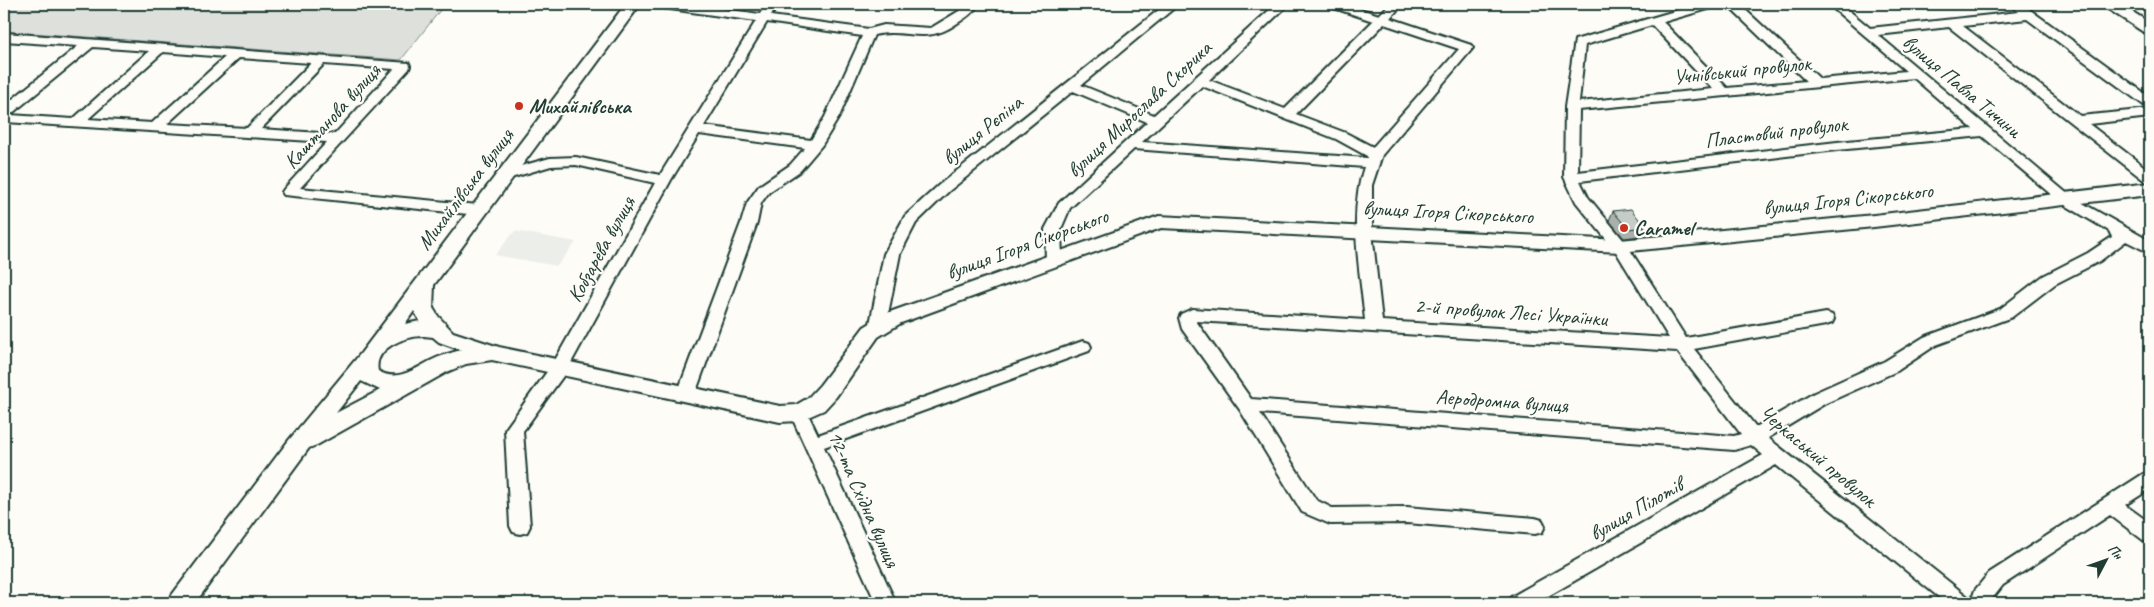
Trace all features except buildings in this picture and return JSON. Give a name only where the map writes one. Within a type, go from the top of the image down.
[{"type":"main road","points":[[2110,4],[2150,30]]},
{"type":"main road","name":"Михайлівська вулиця","points":[[370,354],[632,5]]},
{"type":"main road","name":"вулиця Ігоря Сікорського","points":[[799,413],[816,404],[828,391],[871,332],[894,318],[1158,222],[1620,246],[1874,221],[2150,188]]},
{"type":"main road","points":[[297,446],[427,374],[447,354],[448,345],[423,308],[424,282]]},
{"type":"main road","points":[[181,603],[297,446],[370,354],[394,334],[407,330],[420,328],[498,354],[780,414],[799,413]]},
{"type":"main road","points":[[370,354],[366,364],[368,376],[378,382],[390,385],[405,383],[463,357],[478,353],[498,354]]},
{"type":"street","points":[[663,4],[869,33],[884,29],[932,32],[941,29],[968,11],[973,4]]},
{"type":"street","name":"Кобзарèва вулиця","points":[[520,526],[514,430],[560,367],[664,180],[772,4]]},
{"type":"street","name":"вулиця Рєпіна","points":[[877,328],[892,254],[910,220],[944,188],[1173,4]]},
{"type":"street","name":"вулиця Мирослава Скорика","points":[[1054,260],[1053,229],[1064,206],[1283,4]]},
{"type":"street","points":[[1334,4],[1467,48],[1373,158],[1365,185],[1364,232],[1374,326]]},
{"type":"street","points":[[1287,115],[1396,4]]},
{"type":"street","points":[[1620,246],[1582,199],[1571,178],[1572,107],[1581,42],[1710,4]]},
{"type":"street","points":[[1732,4],[1815,82]]},
{"type":"street","name":"вулиця Павла Тичини","points":[[1834,4],[2065,199],[2150,248]]},
{"type":"street","points":[[2015,4],[2150,103]]},
{"type":"street","points":[[1867,32],[2030,14]]},
{"type":"street","points":[[1655,20],[1723,92]]},
{"type":"street","points":[[1953,24],[2150,178]]},
{"type":"street","points":[[686,394],[750,223],[754,203],[764,189],[795,168],[814,144],[832,117],[869,33]]},
{"type":"street","points":[[7,40],[404,66]]},
{"type":"street","points":[[5,119],[90,44]]},
{"type":"street","points":[[76,122],[159,49]]},
{"type":"street","points":[[156,127],[236,54]]},
{"type":"street","points":[[250,133],[321,60]]},
{"type":"street","name":"Каштанова вулиця","points":[[289,192],[404,66]]},
{"type":"street","name":"Учнівський провулок","points":[[1572,107],[1815,82],[1916,74]]},
{"type":"street","points":[[1200,81],[1342,136],[1373,158]]},
{"type":"street","points":[[1072,86],[1156,121]]},
{"type":"street","points":[[2075,121],[2150,112]]},
{"type":"street","points":[[5,119],[338,138]]},
{"type":"street","points":[[694,129],[814,144]]},
{"type":"street","name":"Пластовий провулок","points":[[1571,178],[1837,146],[1985,132]]},
{"type":"street","points":[[1131,145],[1373,158]]},
{"type":"street","points":[[504,175],[550,162],[576,161],[664,180]]},
{"type":"street","points":[[289,192],[478,210]]},
{"type":"street","name":"Аеродромна вулиця","points":[[1246,405],[1734,443],[1754,437],[1820,398],[1891,366],[1930,341],[2006,313],[2049,280],[2094,257],[2120,239],[2115,227]]},
{"type":"street","name":"Черкаський провулок","points":[[1620,246],[1682,345],[1754,437],[1961,603]]},
{"type":"street","name":"2-й провулок Лесі Українки","points":[[1246,405],[1188,325],[1187,318],[1192,315],[1682,345],[1826,318]]},
{"type":"street","points":[[813,444],[1083,347]]},
{"type":"street","points":[[1246,405],[1309,506],[1318,512],[1330,516],[1407,515],[1535,526]]},
{"type":"street","name":"12-та Східна вулиця","points":[[799,413],[886,603]]},
{"type":"street","name":"вулиця Пілотів","points":[[1518,603],[1777,456]]},
{"type":"street","points":[[1981,603],[1982,596],[1996,579],[2150,479]]},
{"type":"street","points":[[2110,505],[2150,534]]},
{"type":"shaded area","points":[[4,4],[445,4],[401,60],[4,31]]},
{"type":"shaded area","points":[[515,231],[576,242],[557,266],[495,255]]},
{"type":"place","name":"Михайлівська","points":[[519,106]]},
{"type":"place","name":"Caramel","points":[[1624,228]]}]
